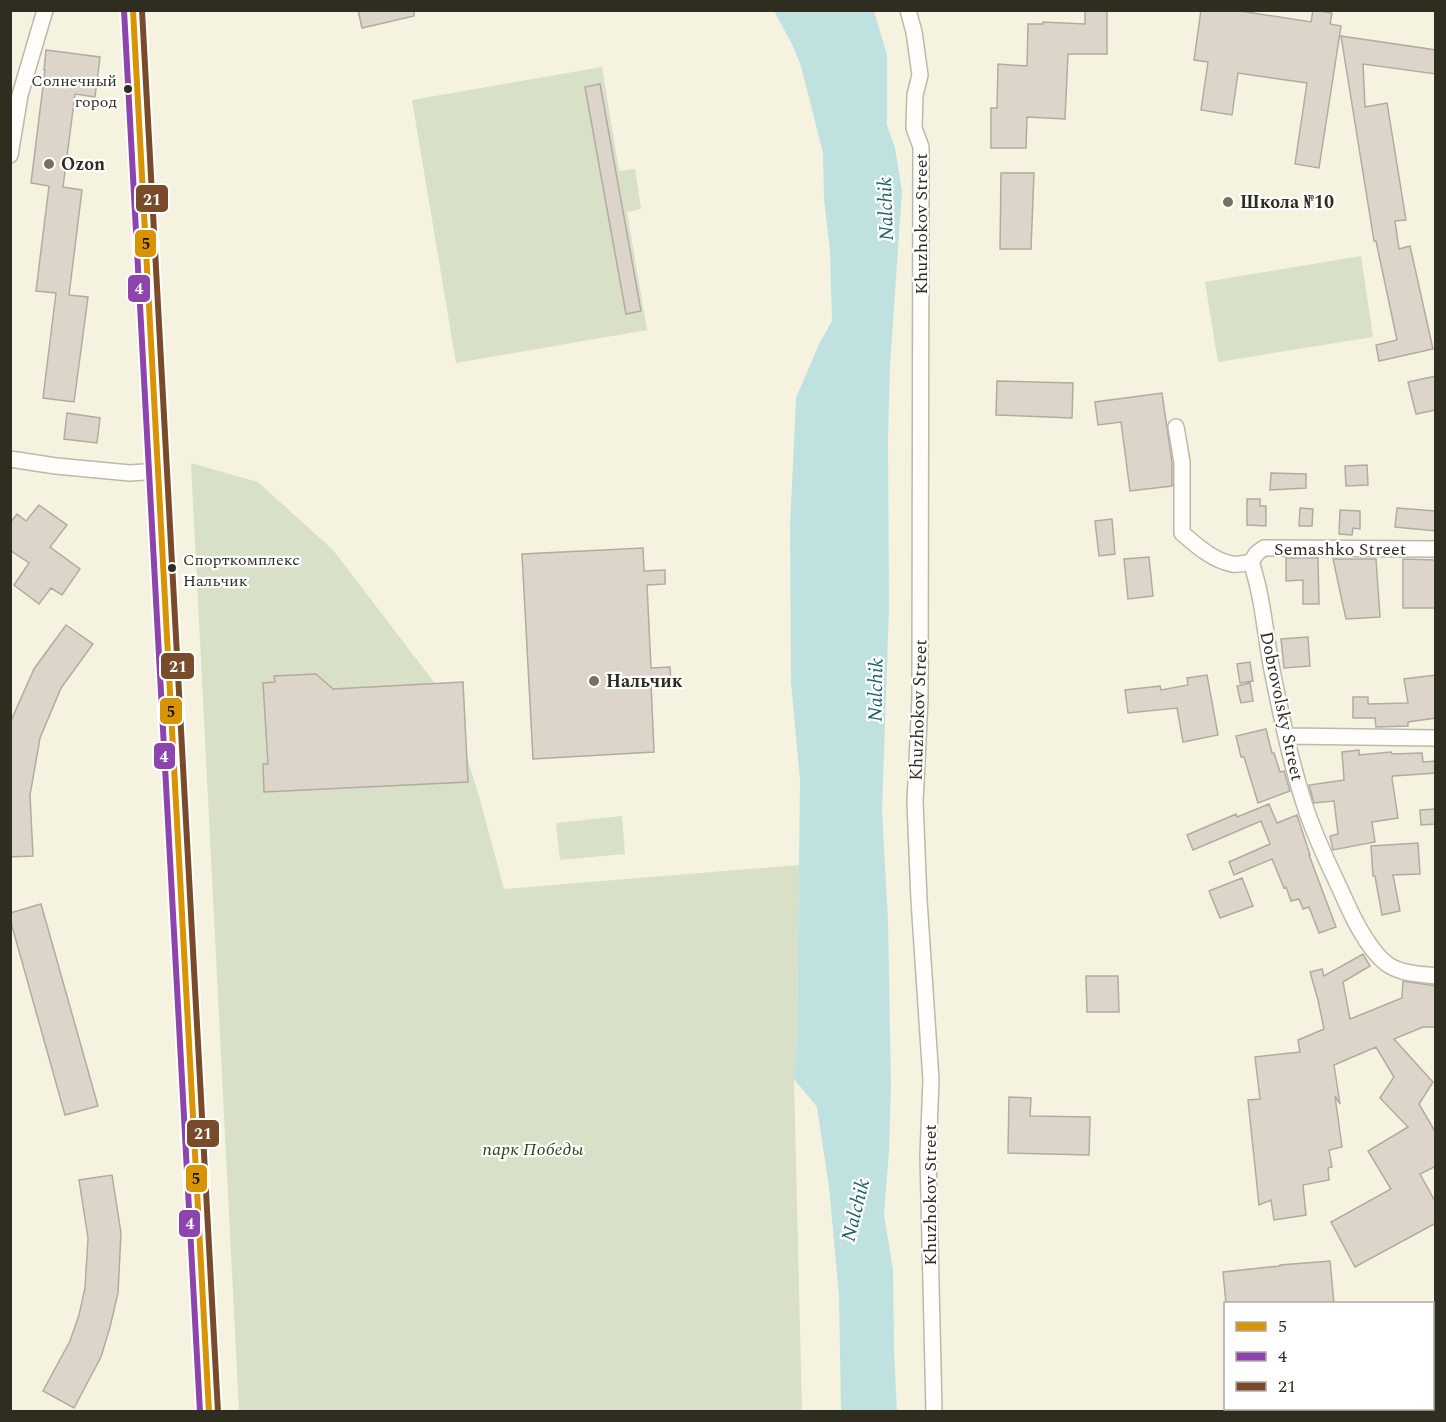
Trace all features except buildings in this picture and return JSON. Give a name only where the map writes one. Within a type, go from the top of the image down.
[{"type":"main road","points":[[134,10],[209,1412]]},
{"type":"street","points":[[10,154],[20,95],[45,10]]},
{"type":"street","name":"Khuzhokov Street","points":[[908,10],[914,32],[920,75],[915,95],[914,128],[921,147],[920,699],[915,802],[931,1080],[928,1155],[934,1412]]},
{"type":"street","points":[[1176,427],[1182,462],[1182,533],[1216,559],[1233,564],[1251,562]]},
{"type":"street","points":[[10,459],[130,473],[159,471]]},
{"type":"street","name":"Semashko Street","points":[[1251,562],[1264,548],[1436,549]]},
{"type":"street","name":"Dobrovolsky Street","points":[[1251,562],[1257,579],[1286,736],[1304,804],[1318,841],[1349,908],[1369,944],[1388,964],[1398,970],[1436,976]]},
{"type":"street","points":[[1286,736],[1436,738]]},
{"type":"green space","points":[[602,67],[619,171],[635,169],[641,209],[627,212],[647,330],[456,363],[412,100]]},
{"type":"green space","points":[[1361,256],[1373,337],[1218,362],[1205,282]]},
{"type":"green space","name":"парк Победы","points":[[191,463],[258,482],[333,550],[450,703],[479,796],[504,889],[799,865],[797,1033],[794,1079],[802,1411],[239,1411]]},
{"type":"green space","points":[[622,816],[625,854],[560,860],[556,823]]},
{"type":"water","name":"Nalchik","points":[[774,11],[874,11],[887,55],[887,125],[895,148],[902,191],[890,366],[889,607],[882,811],[888,920],[891,1085],[884,1215],[893,1269],[897,1411],[841,1411],[839,1296],[829,1187],[817,1107],[794,1079],[797,1033],[800,780],[791,682],[790,527],[796,398],[819,344],[832,321],[823,153],[801,66]]},
{"type":"transit line","name":"4","points":[[124,10],[200,1412]]},
{"type":"transit line","name":"5","points":[[133,10],[209,1412]]},
{"type":"transit line","name":"21","points":[[142,10],[218,1412]]},
{"type":"place","name":"Солнечный город","points":[[128,89]]},
{"type":"place","name":"Ozon","points":[[49,164]]},
{"type":"place","name":"Школа №10","points":[[1228,202]]},
{"type":"place","name":"Спорткомплекс Нальчик","points":[[172,568]]},
{"type":"place","name":"Нальчик","points":[[594,681]]}]
